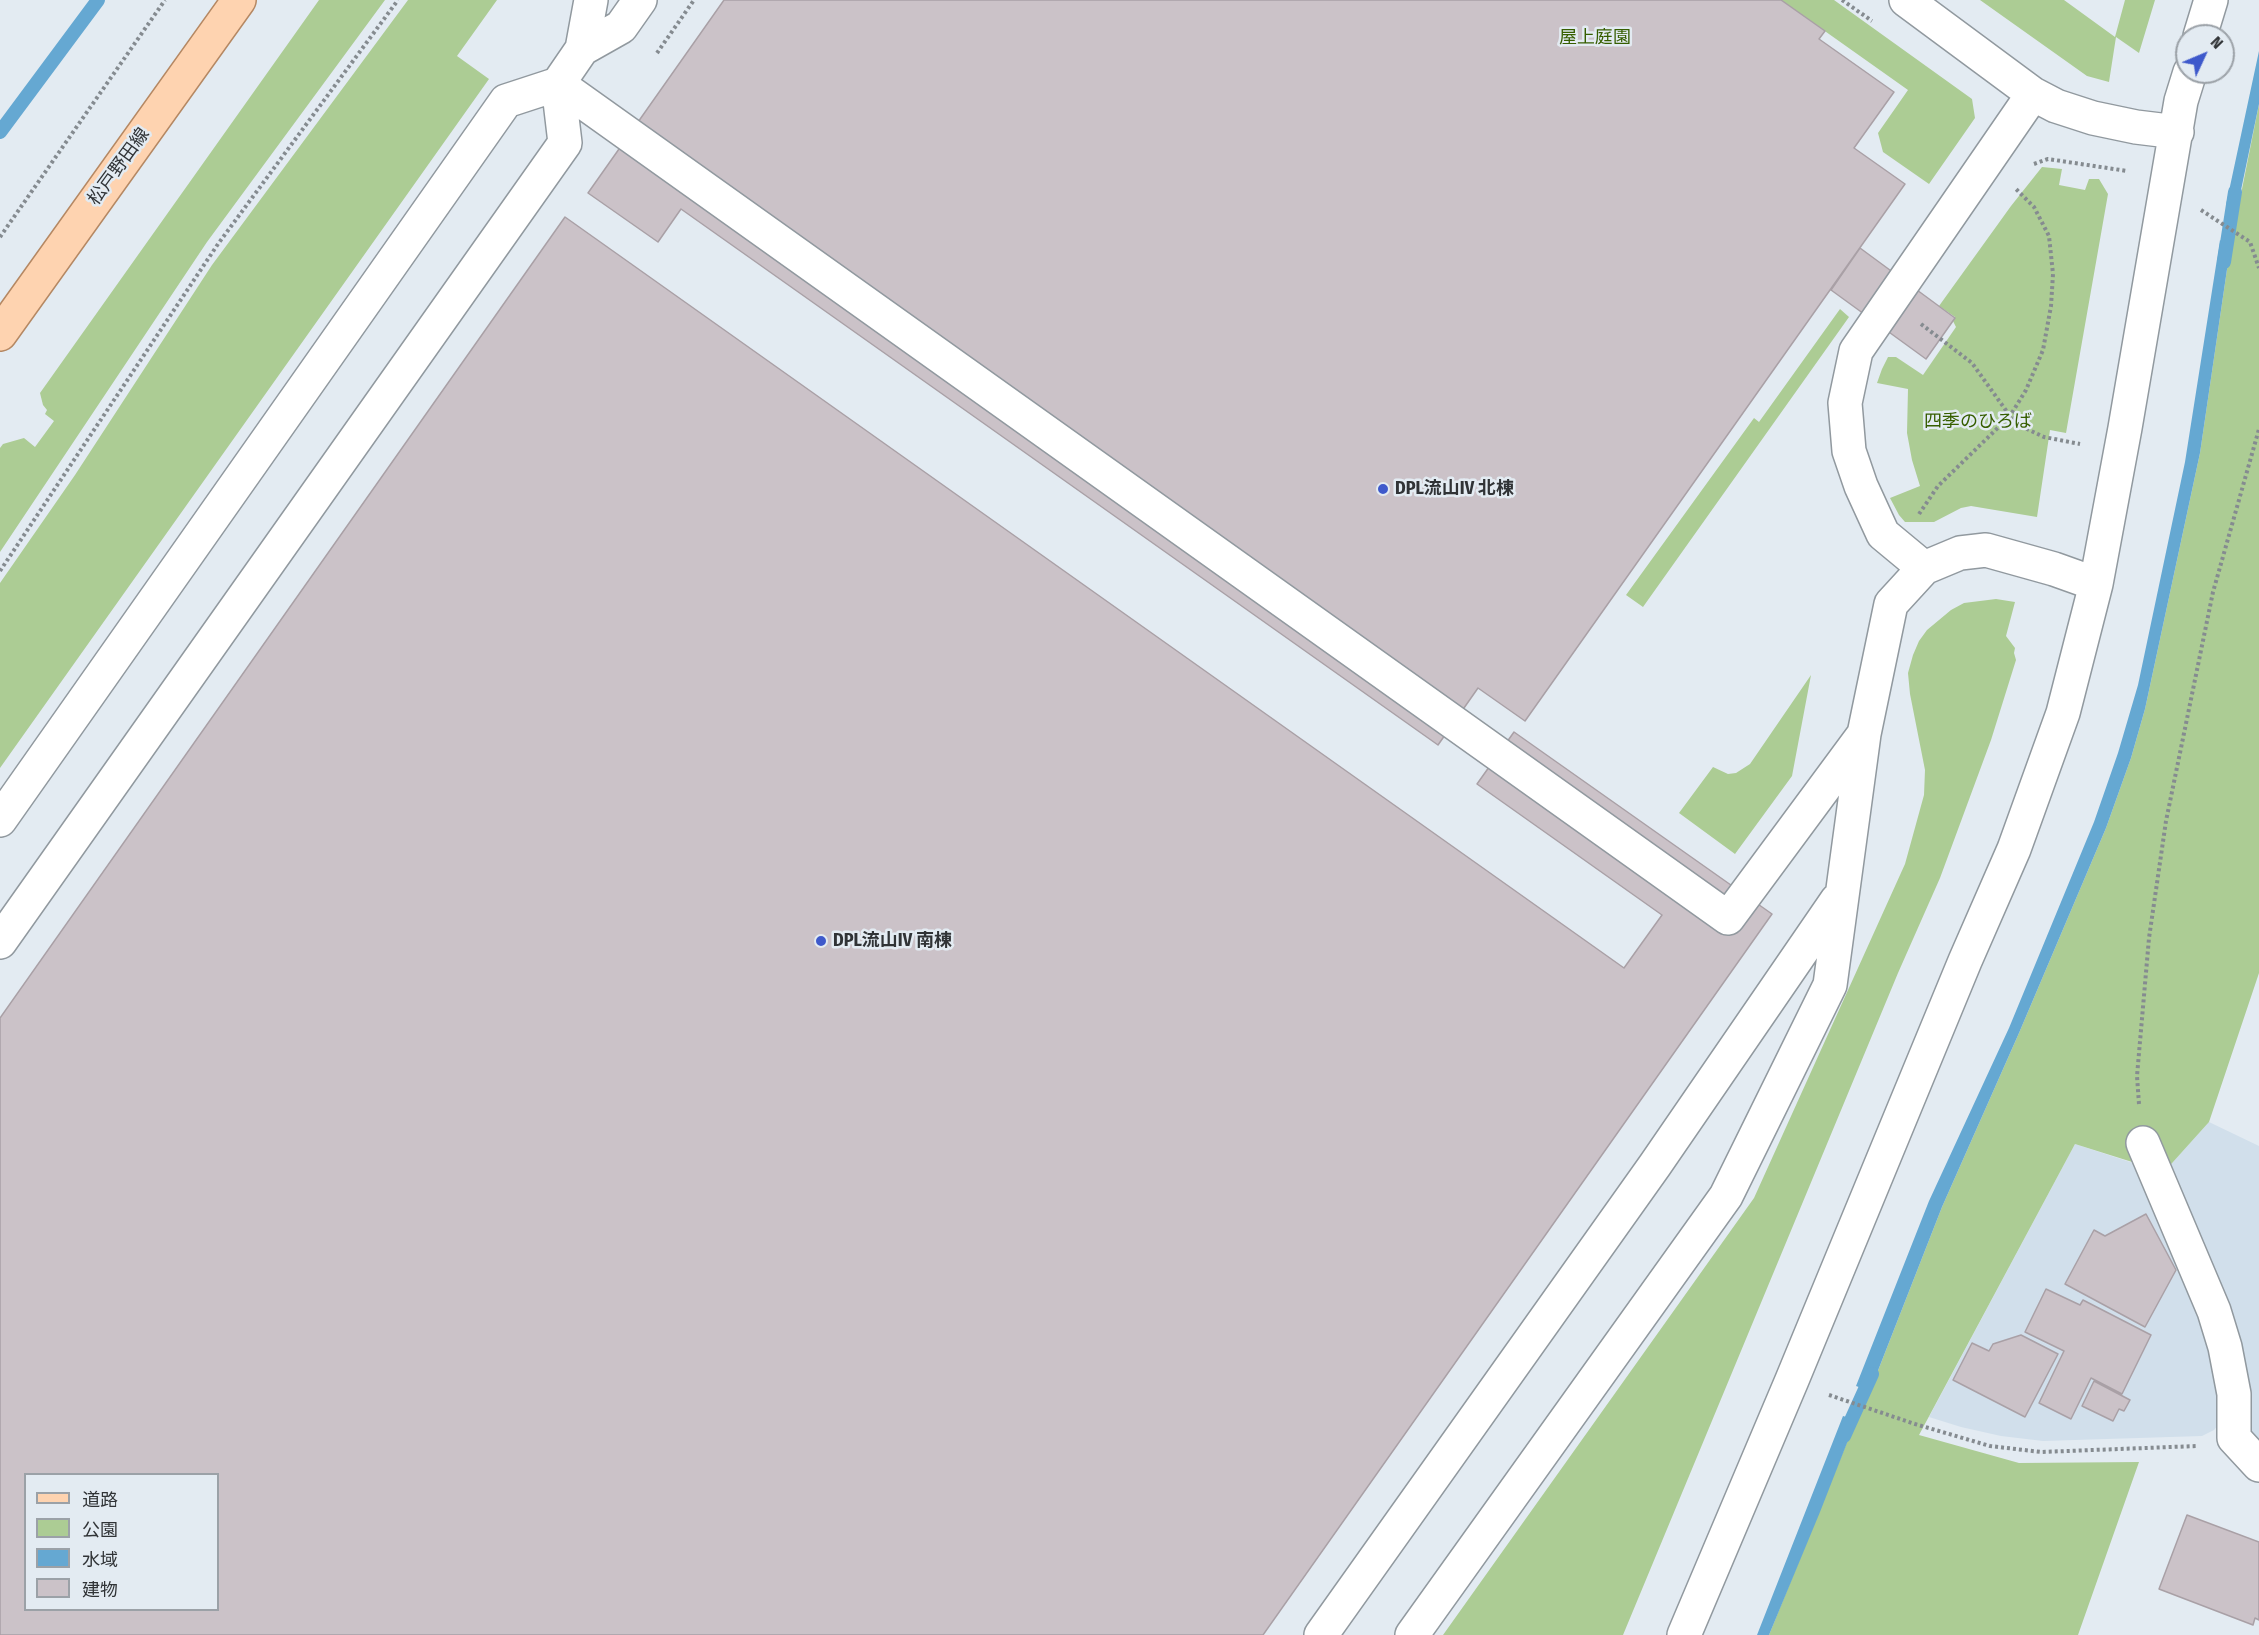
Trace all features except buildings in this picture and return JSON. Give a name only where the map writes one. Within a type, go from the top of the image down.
[{"type":"main road","name":"松戸野田線","points":[[0,334],[238,0]]},
{"type":"street","points":[[0,819],[506,101],[558,84],[582,49],[591,0]]},
{"type":"street","points":[[582,49],[621,27],[640,0]]},
{"type":"street","points":[[1906,0],[2033,94],[2056,106],[2093,118],[2136,127],[2177,132]]},
{"type":"street","points":[[2204,24],[2211,0]]},
{"type":"street","points":[[0,942],[565,144],[558,84]]},
{"type":"street","points":[[558,84],[1728,918],[1864,734]]},
{"type":"street","points":[[1684,1635],[1965,961],[2014,849],[2063,713],[2096,584],[2181,101],[2186,84]]},
{"type":"street","points":[[1924,568],[1883,534],[1861,486],[1849,451],[1845,403],[1856,351],[2033,94]]},
{"type":"street","points":[[1412,1635],[1726,1196],[1830,985],[1864,734],[1891,604],[1924,568],[1960,553],[1986,550],[2054,569],[2096,584]]},
{"type":"street","points":[[1321,1635],[1656,1165],[1841,894]]},
{"type":"street","points":[[2143,1143],[2217,1320],[2234,1394],[2234,1438],[2259,1465]]},
{"type":"path","points":[[0,237],[165,0]]},
{"type":"path","points":[[0,571],[218,244],[398,0]]},
{"type":"path","points":[[657,53],[694,0]]},
{"type":"path","points":[[2030,169],[2035,163],[2048,159],[2127,171]]},
{"type":"path","points":[[1896,546],[1938,486],[2010,416],[2026,390],[2043,350],[2051,306],[2053,274],[2049,236],[2034,207],[2015,188],[2008,198]]},
{"type":"path","points":[[2214,218],[2250,242],[2259,268]]},
{"type":"path","points":[[1890,301],[1972,363],[2010,416],[2026,429],[2044,437],[2080,444]]},
{"type":"path","points":[[1921,324],[1927,314]]},
{"type":"path","points":[[2143,1143],[2137,1076],[2149,938],[2166,821],[2213,592],[2259,429]]},
{"type":"path","points":[[1831,1395],[1915,1424],[1990,1446],[2041,1452],[2212,1446],[2234,1438]]},
{"type":"shaded area","points":[[2209,1122],[2259,1146],[2259,1448],[2248,1432],[2164,1172]]},
{"type":"shaded area","points":[[2075,1144],[2139,1165],[2199,1309],[2221,1401],[2220,1423],[2214,1430],[2202,1436],[2043,1441],[2001,1436],[1929,1417]]},
{"type":"green space","points":[[319,0],[385,0],[207,242],[0,552],[0,448],[3,444],[24,438],[35,447],[54,421],[45,414],[47,410],[40,393]]},
{"type":"green space","points":[[408,0],[497,0],[457,56],[489,79],[0,768],[0,583],[75,475],[212,265]]},
{"type":"green space","points":[[1781,0],[1834,0],[1972,99],[1975,118],[1929,184],[1883,152],[1878,133],[1908,90]]},
{"type":"green space","points":[[1980,0],[2064,0],[2115,37],[2125,0],[2155,0],[2139,53],[2116,37],[2109,82],[2087,76]]},
{"type":"green space","points":[[2259,104],[2259,973],[2209,1122],[2164,1172],[2075,1144],[1919,1435],[2019,1463],[2139,1462],[2078,1635],[1769,1635],[1856,1420],[1870,1391],[1942,1207],[2106,828],[2131,758],[2145,709],[2200,453],[2230,249]]},
{"type":"green space","name":"四季のひろば","points":[[2042,167],[2062,169],[2059,185],[2085,190],[2089,179],[2099,179],[2108,194],[2066,433],[2050,430],[2037,517],[1971,506],[1961,508],[1934,522],[1905,522],[1890,498],[1920,486],[1907,433],[1908,389],[1877,383],[1882,369],[1888,357],[1896,357],[1923,375],[1956,327],[1953,321],[1955,317],[1939,306]]},
{"type":"green space","points":[[1840,309],[1849,317],[1643,607],[1626,595],[1754,418],[1759,422]]},
{"type":"green space","points":[[1996,599],[2015,602],[2006,636],[2015,648],[2016,660],[1991,740],[1940,878],[1898,973],[1623,1635],[1443,1635],[1754,1198],[1905,864],[1924,795],[1925,770],[1910,694],[1908,673],[1913,655],[1927,630],[1951,610],[1964,603]]},
{"type":"green space","points":[[1811,675],[1792,776],[1735,854],[1679,813],[1713,767],[1728,774],[1736,773],[1750,764]]},
{"type":"water","points":[[2259,51],[2259,104],[2236,214],[2226,205]]},
{"type":"water","points":[[2220,240],[2230,249],[2200,453],[2145,709],[2131,758],[2106,828],[1942,1207],[1870,1391],[1856,1386],[1929,1201],[2009,1028],[2094,822],[2118,753],[2138,685],[2185,462]]},
{"type":"water","points":[[1843,1416],[1856,1420],[1820,1512],[1769,1635],[1757,1635]]},
{"type":"waterway","points":[[0,132],[98,0]]},
{"type":"waterway","points":[[2224,262],[2235,192]]},
{"type":"waterway","points":[[1844,1436],[1872,1374]]},
{"type":"place","name":"DPL流山IV 北棟","points":[[1383,489]]},
{"type":"place","name":"DPL流山IV 南棟","points":[[821,941]]},
{"type":"park label","name":"屋上庭園","points":[[1595,38]]}]
